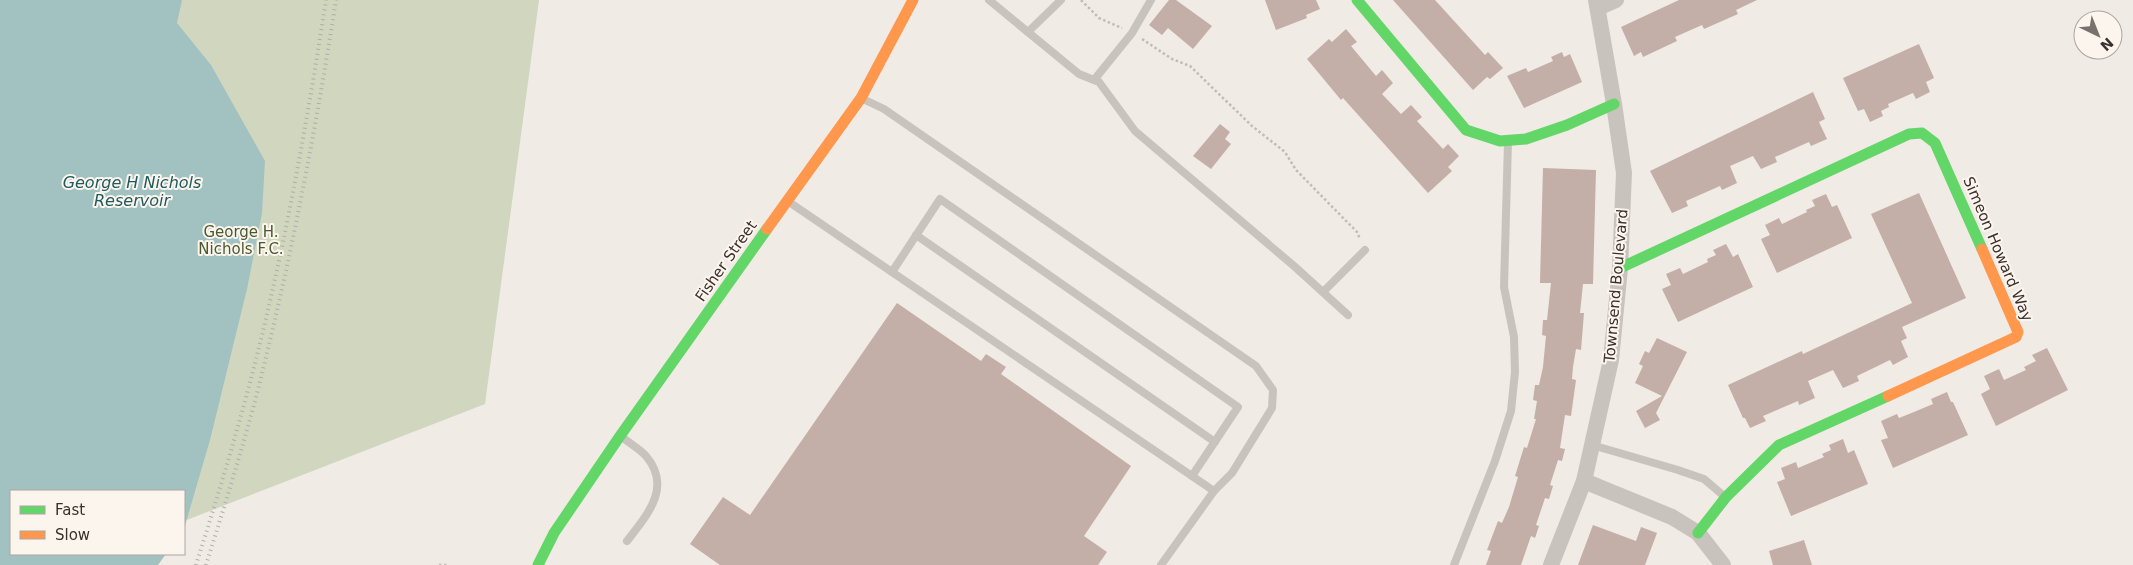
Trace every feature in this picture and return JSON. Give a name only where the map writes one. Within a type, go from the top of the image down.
[{"type":"street","name":"Fisher Street","points":[[538,565],[554,533],[620,436],[861,98],[912,0]]},
{"type":"street","points":[[1357,0],[1466,130],[1500,141],[1526,139],[1567,125],[1614,104]]},
{"type":"street","points":[[1597,4],[1616,0]]},
{"type":"street","name":"Townsend Boulevard","points":[[1551,565],[1584,481],[1611,360],[1620,268],[1624,173],[1597,4]]},
{"type":"street","name":"Simeon Howard Way","points":[[1620,268],[1909,134],[1922,133],[1935,142],[2018,332],[2016,337],[1779,445],[1726,497],[1698,533]]},
{"type":"street","points":[[1584,481],[1672,517],[1698,533],[1723,565]]},
{"type":"lane","points":[[989,0],[1079,74],[1099,82],[1134,131],[1348,315]]},
{"type":"lane","points":[[1028,32],[1061,0]]},
{"type":"lane","points":[[1094,80],[1132,33],[1151,0]]},
{"type":"lane","points":[[861,98],[884,108],[1256,366],[1273,390],[1272,408],[1232,473],[1214,491],[1161,565]]},
{"type":"lane","points":[[1454,565],[1495,461],[1511,411],[1515,372],[1514,337],[1504,287],[1508,140]]},
{"type":"lane","points":[[892,272],[940,199],[1238,407],[1192,476]]},
{"type":"lane","points":[[787,201],[1214,491]]},
{"type":"lane","points":[[916,235],[1215,442]]},
{"type":"lane","points":[[1323,292],[1365,250]]},
{"type":"lane","points":[[620,436],[646,456],[652,466],[657,482],[656,499],[651,510],[627,542]]},
{"type":"lane","points":[[1592,444],[1704,479],[1726,497]]},
{"type":"path","points":[[1082,0],[1099,18],[1132,33],[1172,59],[1190,66],[1252,126],[1285,152],[1296,170],[1357,232],[1365,250]]},
{"type":"path","points":[[439,565],[449,565]]},
{"type":"green space","name":"George H. Nichols F.C.","points":[[0,0],[539,0],[485,404],[185,521],[185,490],[10,490],[10,555],[0,565]]},
{"type":"water","name":"George H Nichols Reservoir","points":[[0,0],[182,0],[177,23],[211,65],[265,161],[262,213],[247,289],[210,440],[185,526],[185,490],[10,490],[10,555],[165,555],[158,565],[0,565]]},
{"type":"building","points":[[1169,0],[1176,0],[1212,26],[1193,49],[1168,28],[1162,35],[1149,25]]},
{"type":"building","points":[[1265,0],[1316,0],[1320,9],[1306,15],[1307,18],[1276,30]]},
{"type":"building","points":[[1393,0],[1435,0],[1485,55],[1488,52],[1503,68],[1490,79],[1487,77],[1473,90]]},
{"type":"building","points":[[1679,0],[1757,0],[1736,10],[1738,14],[1704,29],[1702,25],[1675,37],[1677,41],[1643,57],[1641,52],[1634,56],[1621,27]]},
{"type":"building","points":[[1346,29],[1357,42],[1351,46],[1376,76],[1382,70],[1393,83],[1382,94],[1401,114],[1411,105],[1422,117],[1417,121],[1443,149],[1448,144],[1459,156],[1448,167],[1452,171],[1428,193],[1343,98],[1341,100],[1307,59],[1329,39],[1332,42]]},
{"type":"building","points":[[1919,44],[1934,78],[1926,82],[1930,92],[1916,99],[1913,93],[1888,104],[1889,107],[1881,111],[1883,116],[1870,122],[1864,109],[1858,111],[1843,78]]},
{"type":"building","points":[[1562,52],[1564,57],[1570,54],[1582,82],[1524,108],[1507,76],[1526,68],[1528,72],[1553,61],[1551,57]]},
{"type":"building","points":[[1813,92],[1825,119],[1819,122],[1827,139],[1811,146],[1809,142],[1775,157],[1777,162],[1761,169],[1753,156],[1730,166],[1737,183],[1722,190],[1720,186],[1686,201],[1688,206],[1672,213],[1650,171]]},
{"type":"building","points":[[1220,124],[1230,132],[1225,139],[1231,144],[1211,169],[1193,156]]},
{"type":"building","points":[[1543,168],[1596,170],[1593,284],[1583,284],[1580,313],[1584,313],[1581,350],[1576,349],[1573,367],[1572,379],[1576,380],[1571,416],[1565,415],[1560,448],[1565,449],[1562,461],[1558,460],[1550,485],[1553,486],[1549,499],[1545,498],[1536,525],[1539,526],[1535,538],[1531,536],[1521,565],[1486,565],[1491,551],[1487,550],[1498,521],[1502,523],[1509,507],[1518,477],[1515,476],[1524,447],[1527,448],[1536,419],[1534,419],[1537,401],[1533,400],[1535,385],[1539,385],[1543,367],[1546,336],[1542,335],[1543,320],[1547,320],[1551,283],[1540,283]]},
{"type":"building","points":[[1919,193],[1966,298],[1902,327],[1907,338],[1901,341],[1908,357],[1893,365],[1890,360],[1857,376],[1859,381],[1843,388],[1833,370],[1808,381],[1815,398],[1799,405],[1798,401],[1763,416],[1766,421],[1750,428],[1745,418],[1743,418],[1728,385],[1802,351],[1803,354],[1912,303],[1871,214]]},
{"type":"building","points":[[1826,194],[1832,207],[1837,205],[1852,238],[1777,273],[1761,239],[1770,235],[1765,225],[1779,218],[1782,224],[1807,212],[1806,210],[1815,206],[1812,200]]},
{"type":"building","points":[[1726,244],[1733,257],[1738,254],[1753,287],[1678,322],[1662,289],[1671,285],[1666,274],[1680,268],[1683,274],[1708,262],[1707,259],[1716,255],[1713,250]]},
{"type":"building","points":[[897,303],[981,361],[986,354],[1006,367],[1001,374],[1131,466],[1084,536],[1107,552],[1098,565],[720,565],[690,544],[723,497],[750,515]]},
{"type":"building","points":[[1657,338],[1687,352],[1656,413],[1660,420],[1645,428],[1636,411],[1662,396],[1635,383],[1643,366],[1639,364],[1645,351],[1649,353]]},
{"type":"building","points":[[2047,348],[2068,390],[1996,426],[1981,394],[1990,389],[1984,376],[1999,369],[2004,380],[2026,370],[2024,367],[2036,361],[2032,355]]},
{"type":"building","points":[[1947,392],[1968,435],[1893,468],[1881,440],[1888,438],[1881,421],[1897,414],[1899,418],[1933,404],[1931,399]]},
{"type":"building","points":[[1843,439],[1848,453],[1854,450],[1868,484],[1791,516],[1777,482],[1785,479],[1781,468],[1796,462],[1798,468],[1824,457],[1822,454],[1831,450],[1829,445]]},
{"type":"building","points":[[1593,525],[1636,541],[1641,527],[1657,533],[1645,565],[1578,565]]},
{"type":"building","points":[[1804,540],[1812,565],[1773,565],[1769,551]]},
{"type":"railway","points":[[196,565],[239,422],[270,302],[301,151],[326,0]]},
{"type":"railway","points":[[206,565],[255,401],[279,302],[310,151],[336,0]]},
{"type":"traffic: fast","points":[[1357,0],[1466,130],[1500,141],[1526,139],[1567,125],[1614,104]]},
{"type":"traffic: fast","points":[[1620,268],[1909,134],[1922,133],[1935,143],[1982,249]]},
{"type":"traffic: fast","points":[[538,565],[554,533],[620,436],[767,229]]},
{"type":"traffic: fast","points":[[1698,533],[1726,497],[1779,445],[1888,396]]},
{"type":"traffic: slow","points":[[767,229],[861,98],[913,0]]},
{"type":"traffic: slow","points":[[1888,396],[2016,337],[2018,332],[1982,249]]}]
